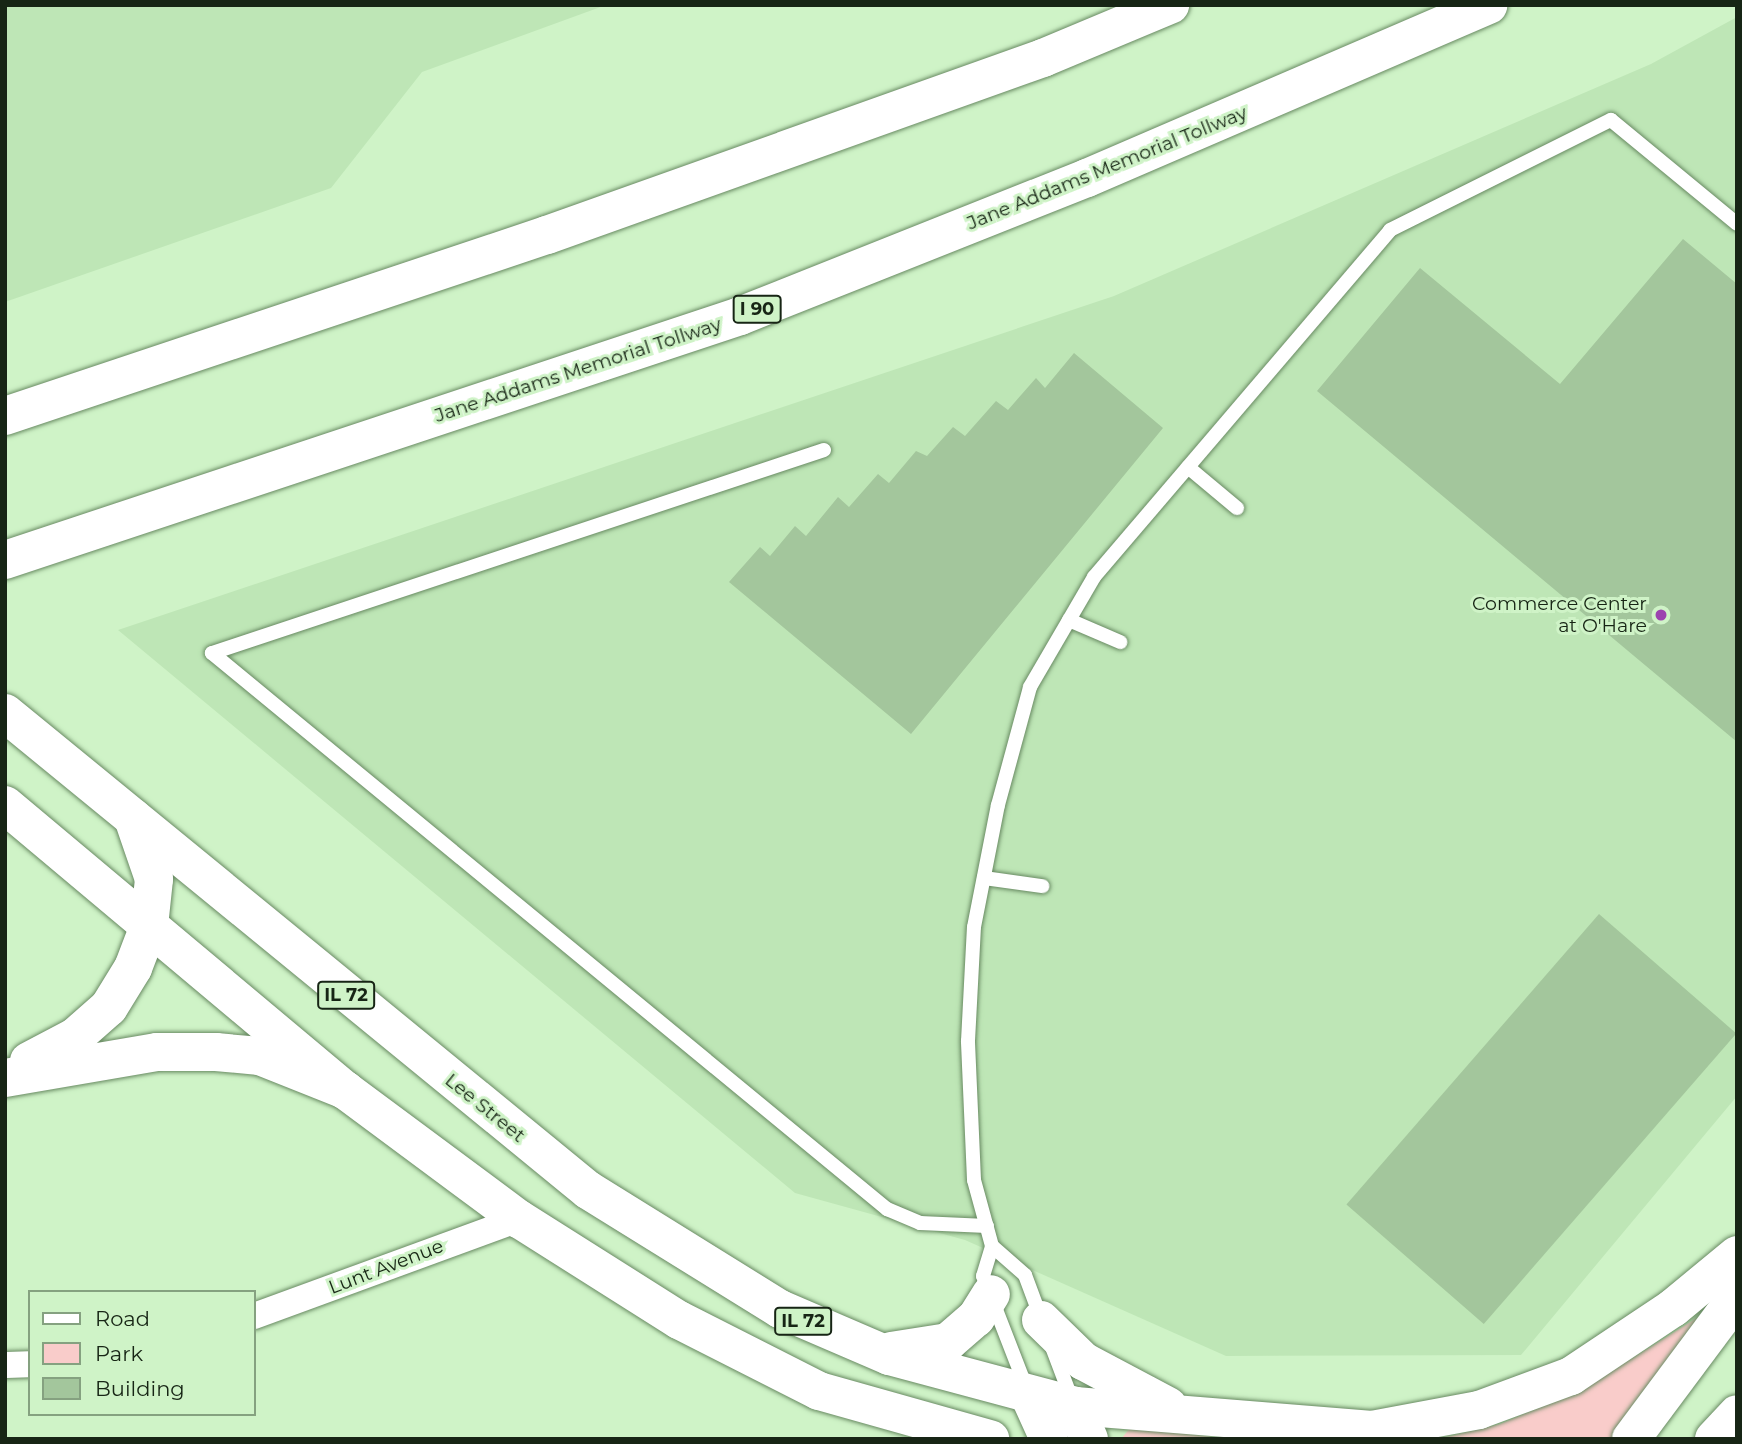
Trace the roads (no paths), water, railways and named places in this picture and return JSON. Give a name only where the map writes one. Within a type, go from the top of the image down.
[{"type":"main road","points":[[5,416],[560,230],[1043,58],[1170,5]]},
{"type":"main road","name":"Jane Addams Memorial Tollway","points":[[5,560],[740,316],[1087,178],[1488,5]]},
{"type":"main road","name":"Lee Street","points":[[5,713],[588,1190],[780,1309],[878,1352],[1029,1395],[1082,1422]]},
{"type":"main road","name":"IL 72","points":[[5,805],[345,1090],[519,1219],[679,1320],[819,1391],[990,1439]]},
{"type":"main road","points":[[5,1075],[75,1037],[109,1007],[133,968],[149,926],[154,879],[133,818]]},
{"type":"main road","points":[[5,1075],[157,1052],[216,1052],[260,1056],[345,1090]]},
{"type":"main road","name":"IL 72","points":[[1082,1422],[1196,1419],[1372,1430],[1523,1396],[1612,1352],[1737,1255]]},
{"type":"main road","points":[[878,1352],[948,1342],[975,1318],[991,1294]]},
{"type":"main road","points":[[1631,1439],[1737,1297]]},
{"type":"main road","points":[[1041,1320],[1056,1340],[1105,1375],[1196,1419]]},
{"type":"main road","points":[[819,1391],[853,1426],[885,1439]]},
{"type":"main road","points":[[1029,1395],[1049,1439]]},
{"type":"street","name":"Lunt Avenue","points":[[256,1315],[519,1219]]},
{"type":"street","points":[[5,1364],[28,1364]]},
{"type":"lane","points":[[1029,1395],[983,1276],[992,1247],[974,1180],[968,1041],[974,927],[1030,687],[1094,577],[1390,230],[1611,120],[1737,224]]},
{"type":"lane","points":[[824,450],[212,653],[887,1209],[920,1223],[986,1226]]},
{"type":"lane","points":[[1188,467],[1237,508]]},
{"type":"lane","points":[[1069,620],[1120,642]]},
{"type":"lane","points":[[984,878],[1042,886]]},
{"type":"lane","points":[[992,1247],[1025,1275],[1082,1422]]},
{"type":"place","name":"Commerce Center at O'Hare","points":[[1661,615]]}]
